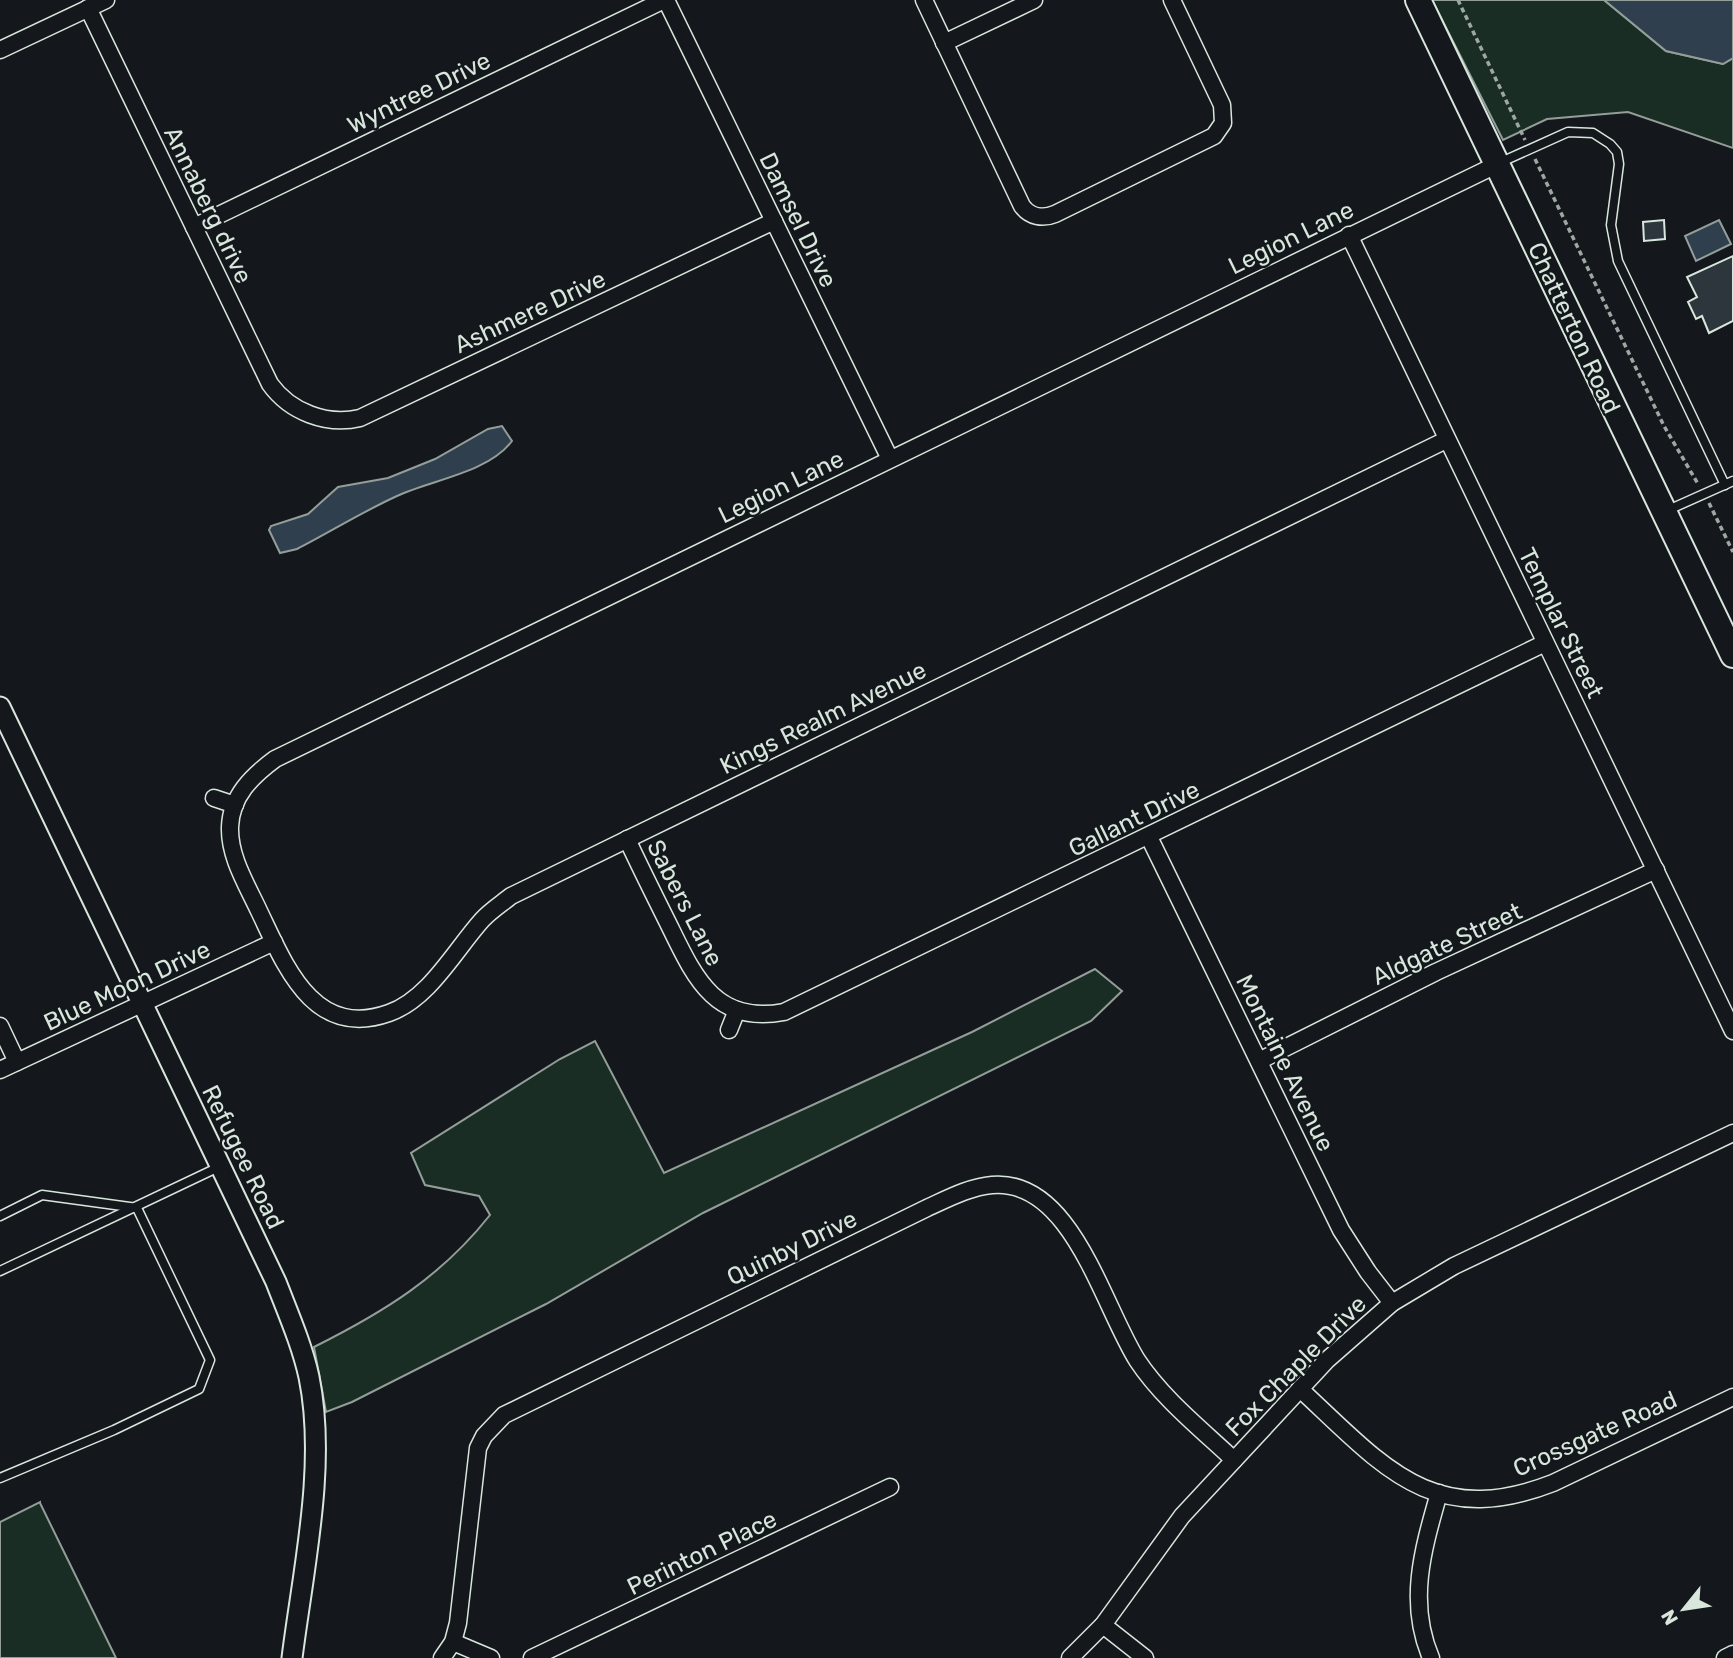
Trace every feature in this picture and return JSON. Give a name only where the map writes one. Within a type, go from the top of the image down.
[{"type":"main road","name":"Chatterton Road","points":[[1418,0],[1733,655]]},
{"type":"street","points":[[0,50],[106,0]]},
{"type":"street","name":"Damsel Drive","points":[[665,0],[890,459]]},
{"type":"street","name":"Wyntree Drive","points":[[194,227],[665,0]]},
{"type":"street","points":[[923,0],[1022,206],[1031,214],[1048,216],[1213,136],[1220,129],[1224,115],[1222,105],[1172,0]]},
{"type":"street","points":[[944,43],[1034,0]]},
{"type":"street","name":"Annaberg drive","points":[[88,8],[270,384],[282,398],[301,411]]},
{"type":"street","name":"Legion Lane","points":[[274,942],[238,866],[232,847],[230,825],[244,786],[275,759],[1496,165]]},
{"type":"street","name":"Ashmere Drive","points":[[301,411],[334,421],[360,418],[774,221]]},
{"type":"street","name":"Templar Street","points":[[1349,236],[1733,1031]]},
{"type":"street","name":"Kings Realm Avenue","points":[[274,942],[288,972],[314,1003],[351,1018],[372,1018],[391,1013],[424,989],[484,917],[511,896],[1446,440]]},
{"type":"street","name":"Gallant Drive","points":[[737,1010],[768,1015],[799,1006],[1545,643]]},
{"type":"street","name":"Refugee Road","points":[[0,707],[276,1282],[298,1340],[314,1408],[315,1458],[292,1658]]},
{"type":"street","points":[[214,798],[235,806]]},
{"type":"street","name":"Montaine Avenue","points":[[1149,837],[1341,1230],[1392,1303]]},
{"type":"street","name":"Sabers Lane","points":[[627,839],[691,970],[710,994],[737,1010]]},
{"type":"street","name":"Aldgate Street","points":[[1259,1061],[1436,972],[1656,870]]},
{"type":"street","name":"Blue Moon Drive","points":[[0,1070],[274,942]]},
{"type":"street","points":[[729,1030],[737,1010]]},
{"type":"street","points":[[0,1027],[17,1062]]},
{"type":"street","name":"Fox Chaple Drive","points":[[1070,1658],[1103,1625],[1182,1516],[1327,1360],[1392,1303],[1454,1266],[1733,1133]]},
{"type":"street","name":"Quinby Drive","points":[[442,1658],[453,1642],[458,1623],[475,1463],[484,1436],[504,1415],[914,1214],[976,1188],[1003,1185],[1030,1191],[1058,1213],[1070,1230],[1115,1321],[1139,1362],[1183,1412],[1234,1460]]},
{"type":"street","name":"Crossgate Road","points":[[1300,1389],[1403,1480],[1439,1493],[1481,1500],[1526,1494],[1733,1397]]},
{"type":"street","name":"Perinton Place","points":[[532,1658],[890,1487]]},
{"type":"street","points":[[1431,1658],[1418,1606],[1417,1583],[1439,1493]]},
{"type":"street","points":[[1103,1625],[1145,1658]]},
{"type":"street","points":[[453,1642],[491,1658]]},
{"type":"street","points":[[1725,1658],[1733,1654]]},
{"type":"lane","points":[[1496,165],[1568,132],[1584,131],[1601,136],[1617,152],[1619,164],[1611,225],[1618,261],[1729,483],[1664,512]]},
{"type":"lane","points":[[0,1271],[221,1167]]},
{"type":"lane","points":[[0,1216],[42,1195],[137,1208]]},
{"type":"lane","points":[[0,1478],[114,1430],[199,1389],[210,1360],[137,1208]]},
{"type":"path","points":[[1458,0],[1664,426],[1704,494],[1733,552]]},
{"type":"green space","points":[[1432,0],[1604,0],[1666,51],[1723,64],[1733,58],[1733,148],[1628,112],[1547,119],[1503,140]]},
{"type":"green space","points":[[1095,969],[1122,991],[1091,1021],[703,1213],[546,1304],[352,1402],[326,1412],[314,1347],[410,1291],[452,1257],[490,1215],[479,1196],[425,1185],[411,1153],[560,1059],[595,1041],[664,1173],[972,1032]]},
{"type":"green space","points":[[40,1502],[116,1658],[0,1658],[0,1522]]},
{"type":"water","points":[[1604,0],[1733,0],[1733,58],[1723,64],[1666,51]]},
{"type":"water","points":[[1719,220],[1731,244],[1696,261],[1685,236]]},
{"type":"water","points":[[502,426],[512,441],[489,461],[397,496],[297,549],[280,553],[269,530],[271,526],[308,514],[338,487],[388,478],[435,459],[488,429]]},
{"type":"building","points":[[1664,220],[1665,239],[1644,241],[1643,222]]},
{"type":"building","points":[[1733,256],[1733,321],[1709,333],[1702,316],[1696,319],[1688,302],[1697,297],[1687,277]]}]
